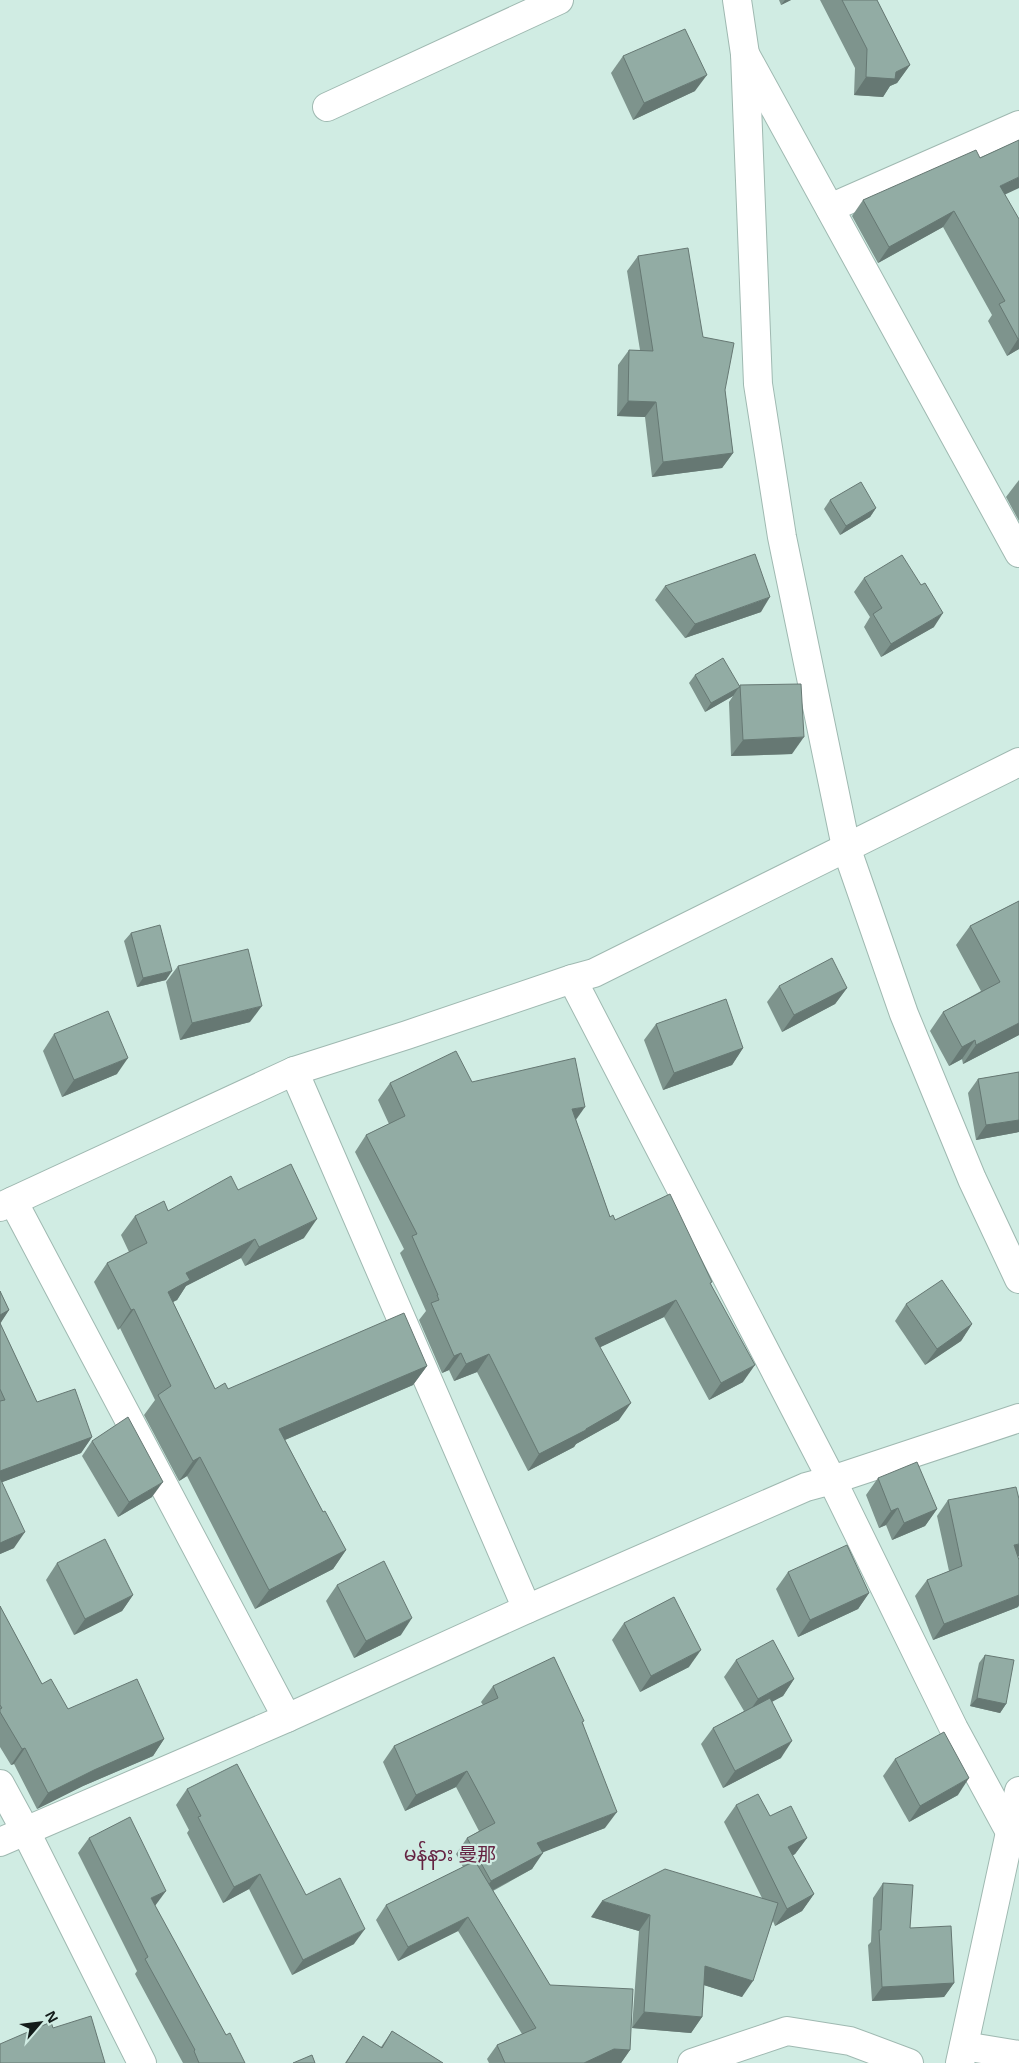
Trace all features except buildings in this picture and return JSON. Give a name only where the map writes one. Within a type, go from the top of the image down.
[{"type":"street","points":[[326,107],[559,0]]},
{"type":"street","points":[[737,0],[745,54],[758,384],[782,537],[846,847],[908,1023],[972,1179],[1019,1279]]},
{"type":"street","points":[[745,54],[1019,553]]},
{"type":"street","points":[[830,208],[1019,125]]},
{"type":"street","points":[[287,1718],[6,1204],[294,1071],[594,973],[1019,762]]},
{"type":"street","points":[[572,979],[832,1480],[954,1729],[1015,1832]]},
{"type":"street","points":[[294,1071],[528,1609]]},
{"type":"street","points":[[0,1842],[287,1718],[528,1609],[806,1487],[1019,1418]]},
{"type":"street","points":[[0,1784],[142,2063]]},
{"type":"street","points":[[1019,1791],[1015,1832],[962,2054],[1019,2055]]},
{"type":"street","points":[[692,2063],[787,2031],[850,2041],[909,2063]]},
{"type":"district","name":"မန်နား 曼那","points":[[450,1854]]}]
